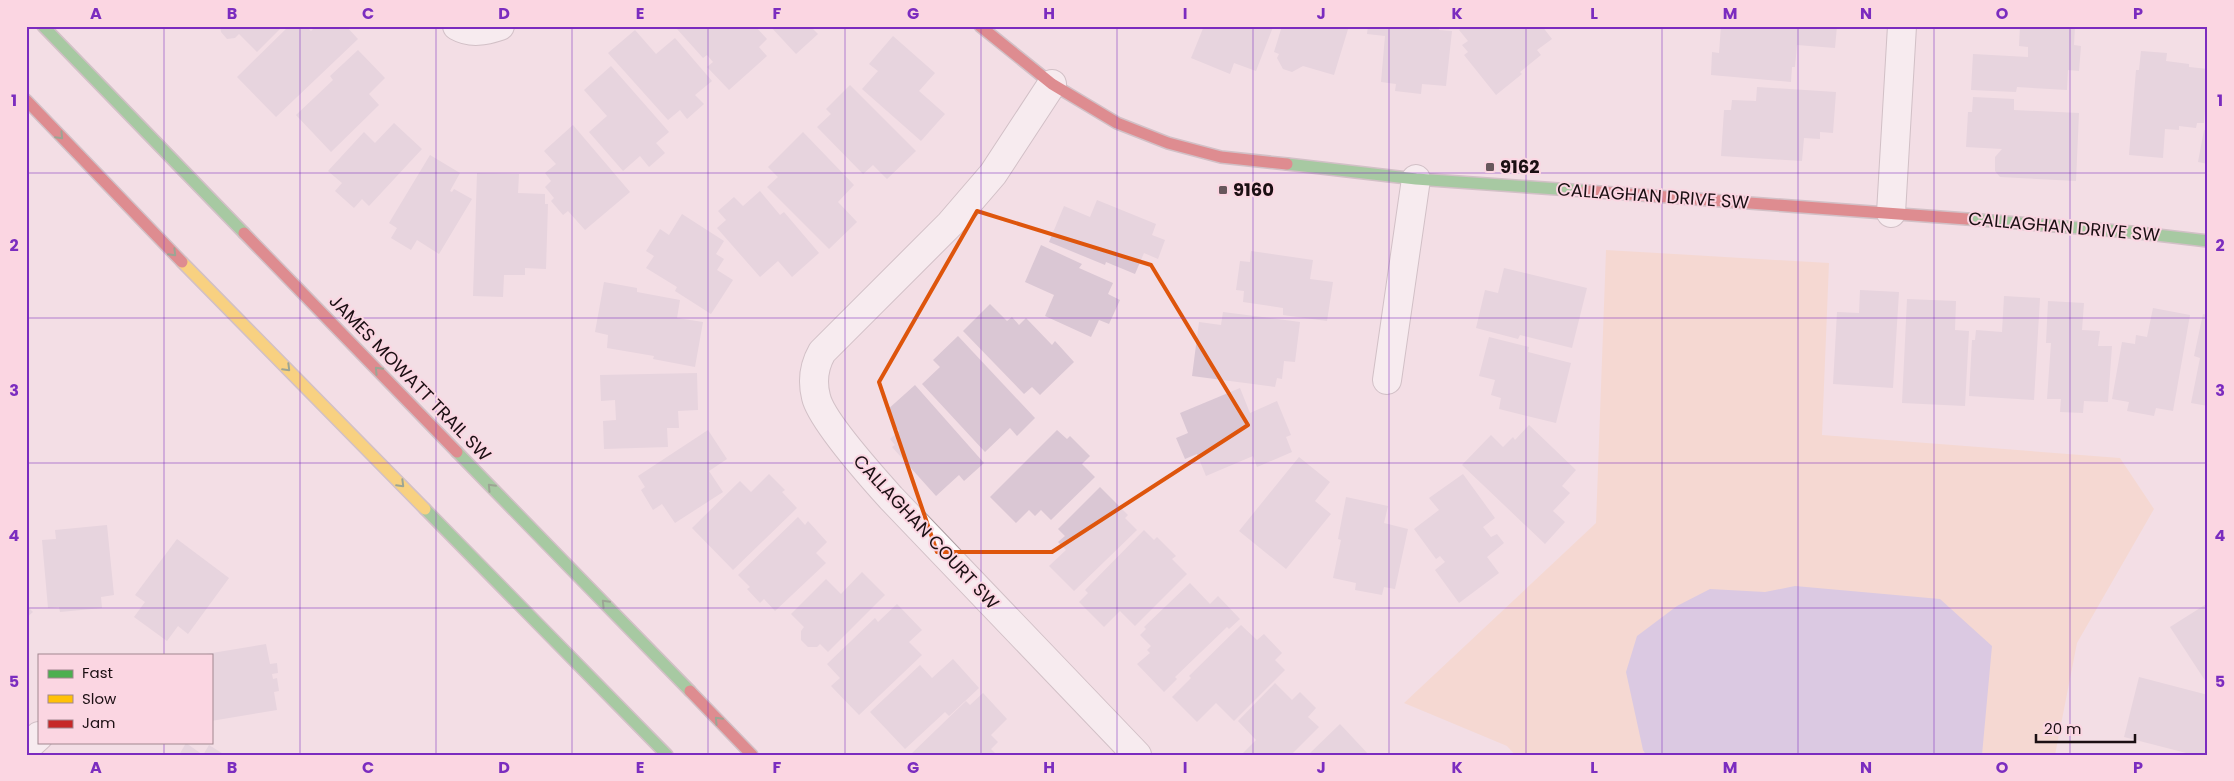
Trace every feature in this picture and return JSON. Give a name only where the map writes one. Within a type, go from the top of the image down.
[{"type":"main road","name":"JAMES MOWATT TRAIL SW","points":[[43,26],[752,755]]},
{"type":"main road","name":"CALLAGHAN DRIVE SW","points":[[980,26],[1052,84],[1117,123],[1168,143],[1221,157],[1416,179],[1891,213],[2131,232],[2208,241]]},
{"type":"main road","points":[[26,100],[143,222],[667,755]]},
{"type":"street","points":[[457,26],[464,30],[480,32],[500,26]]},
{"type":"street","points":[[1891,213],[1902,26]]},
{"type":"street","name":"CALLAGHAN COURT SW","points":[[1052,84],[993,174],[950,224],[822,352],[815,364],[816,398],[824,414],[867,471],[891,498],[1137,755]]},
{"type":"street","points":[[1387,380],[1416,179]]},
{"type":"street","points":[[26,748],[38,737]]},
{"type":"highlighted area","points":[[977,211],[1151,265],[1248,425],[1052,552],[937,552],[879,382]]},
{"type":"shaded area","points":[[1606,250],[1829,263],[1822,435],[2120,458],[2154,509],[2077,643],[2055,755],[1515,755],[1507,746],[1404,703],[1596,523]]},
{"type":"shaded area","points":[[1795,586],[1940,599],[1992,646],[1982,755],[1646,755],[1643,750],[1626,672],[1637,636],[1677,606],[1710,589],[1765,592]]},
{"type":"building","points":[[220,26],[283,26],[257,52],[239,34],[235,38],[227,39],[221,32]]},
{"type":"building","points":[[289,26],[306,26],[311,31],[316,26],[346,26],[358,39],[276,117],[237,77]]},
{"type":"building","points":[[680,26],[755,26],[767,39],[759,47],[767,56],[729,90],[707,67],[713,62],[707,55],[703,58],[677,29]]},
{"type":"building","points":[[770,26],[810,26],[818,34],[796,54]]},
{"type":"building","points":[[1204,26],[1273,27],[1256,71],[1234,63],[1230,74],[1191,58]]},
{"type":"building","points":[[1282,26],[1349,26],[1334,75],[1303,66],[1292,72],[1283,69],[1277,58],[1279,54],[1274,52]]},
{"type":"building","points":[[1368,26],[1439,26],[1439,30],[1452,31],[1446,86],[1422,84],[1421,94],[1395,91],[1396,84],[1381,82],[1385,36],[1367,34]]},
{"type":"building","points":[[1464,26],[1542,26],[1552,39],[1537,50],[1541,55],[1520,72],[1522,74],[1496,95],[1464,55],[1468,52],[1462,45],[1468,41],[1459,30]]},
{"type":"building","points":[[1721,26],[1837,26],[1835,48],[1797,45],[1795,67],[1792,67],[1791,82],[1711,75],[1712,52],[1719,53]]},
{"type":"building","points":[[2020,26],[2075,26],[2074,45],[2081,46],[2079,71],[2068,70],[2067,90],[2017,87],[2016,92],[1971,90],[1973,54],[2028,57],[2028,47],[2019,46]]},
{"type":"building","points":[[635,30],[656,54],[675,38],[712,81],[695,95],[704,104],[687,119],[680,110],[668,120],[608,53]]},
{"type":"building","points":[[893,36],[935,73],[919,91],[945,114],[921,141],[862,89],[878,71],[869,64]]},
{"type":"building","points":[[358,50],[385,78],[369,94],[379,105],[331,152],[296,115],[333,80],[330,76]]},
{"type":"building","points":[[2141,51],[2167,53],[2166,61],[2189,64],[2189,67],[2208,69],[2204,123],[2197,123],[2196,128],[2179,126],[2179,130],[2165,129],[2163,158],[2129,155],[2136,70],[2139,70]]},
{"type":"building","points":[[611,66],[669,132],[656,143],[665,153],[649,167],[640,156],[623,171],[589,132],[607,116],[584,90]]},
{"type":"building","points":[[850,85],[916,151],[887,179],[873,165],[863,174],[817,127],[831,114],[826,109]]},
{"type":"building","points":[[1757,87],[1836,92],[1833,133],[1820,132],[1820,139],[1804,138],[1802,161],[1721,156],[1724,110],[1731,110],[1732,100],[1756,101]]},
{"type":"building","points":[[1973,97],[2014,99],[2014,110],[2079,113],[2076,181],[2000,177],[1995,171],[1995,157],[2002,149],[1966,147],[1968,112],[1972,112]]},
{"type":"building","points":[[394,123],[422,149],[369,206],[362,199],[354,208],[335,191],[342,183],[328,171],[364,132],[375,143]]},
{"type":"building","points":[[573,125],[630,192],[585,230],[568,211],[563,215],[551,201],[554,198],[545,187],[551,181],[545,173],[556,164],[544,151]]},
{"type":"building","points":[[2204,130],[2208,131],[2208,164],[2198,162]]},
{"type":"building","points":[[803,132],[854,185],[838,202],[857,222],[829,249],[767,187],[778,177],[768,167]]},
{"type":"building","points":[[430,155],[460,173],[450,191],[452,192],[454,189],[472,199],[439,254],[417,240],[411,250],[391,238],[397,228],[389,223]]},
{"type":"building","points":[[477,173],[519,174],[518,193],[545,194],[545,204],[548,204],[546,269],[525,268],[525,275],[504,275],[503,297],[473,296]]},
{"type":"building","points":[[760,191],[780,215],[784,212],[819,253],[792,277],[778,261],[760,277],[717,228],[726,220],[718,211],[734,197],[743,206]]},
{"type":"building","points":[[1097,200],[1156,224],[1152,235],[1165,240],[1158,259],[1144,253],[1135,274],[1106,262],[1105,265],[1049,242],[1064,206],[1090,217]]},
{"type":"building","points":[[682,214],[724,241],[716,254],[724,259],[717,270],[733,280],[711,314],[675,291],[677,287],[646,268],[654,256],[646,251],[660,229],[669,235]]},
{"type":"building","points":[[1041,245],[1082,264],[1079,268],[1113,283],[1108,294],[1120,300],[1109,324],[1099,320],[1091,337],[1045,316],[1054,295],[1025,282]]},
{"type":"building","points":[[1251,251],[1313,260],[1310,279],[1333,282],[1327,321],[1283,315],[1283,308],[1243,302],[1244,291],[1236,290],[1240,261],[1250,262]]},
{"type":"building","points":[[1504,268],[1587,288],[1572,348],[1520,335],[1518,339],[1476,328],[1485,290],[1498,293]]},
{"type":"building","points":[[604,282],[637,288],[637,292],[680,300],[677,318],[703,322],[695,367],[653,359],[654,356],[607,348],[608,335],[595,332]]},
{"type":"building","points":[[1860,290],[1899,292],[1893,388],[1833,384],[1837,312],[1859,313]]},
{"type":"building","points":[[2004,296],[2040,298],[2034,400],[1969,396],[1972,340],[1975,340],[1976,330],[2002,332]]},
{"type":"building","points":[[1907,299],[1956,301],[1955,330],[1969,331],[1965,406],[1902,403]]},
{"type":"building","points":[[2048,301],[2084,303],[2082,330],[2100,331],[2098,346],[2112,346],[2108,402],[2084,401],[2083,413],[2060,412],[2061,399],[2047,399],[2051,343],[2046,343]]},
{"type":"building","points":[[990,304],[1007,321],[1012,317],[1019,325],[1026,318],[1052,345],[1055,341],[1074,362],[1040,395],[1032,387],[1024,394],[963,331]]},
{"type":"building","points":[[2153,308],[2190,315],[2173,411],[2156,408],[2154,416],[2127,411],[2129,402],[2112,399],[2122,342],[2135,344],[2136,335],[2147,337]]},
{"type":"building","points":[[1223,312],[1300,322],[1295,362],[1284,361],[1282,379],[1277,378],[1275,387],[1192,376],[1199,322],[1221,325]]},
{"type":"building","points":[[2203,314],[2208,315],[2208,406],[2191,403],[2200,358],[2194,356]]},
{"type":"building","points":[[958,336],[1035,418],[1017,436],[1010,428],[985,452],[922,384],[940,367],[933,360]]},
{"type":"building","points":[[1489,337],[1529,347],[1528,352],[1571,363],[1556,423],[1499,409],[1501,398],[1491,395],[1495,380],[1479,376]]},
{"type":"building","points":[[697,373],[698,410],[678,411],[679,428],[667,428],[668,447],[604,449],[603,421],[616,420],[615,400],[601,401],[600,375]]},
{"type":"building","points":[[915,385],[984,463],[964,481],[959,475],[936,496],[892,447],[895,445],[890,439],[899,431],[891,421],[893,419],[886,411]]},
{"type":"building","points":[[1240,388],[1250,413],[1277,401],[1291,435],[1286,437],[1292,452],[1257,467],[1253,456],[1206,476],[1197,454],[1185,459],[1176,438],[1188,433],[1180,413]]},
{"type":"building","points":[[1529,425],[1576,470],[1562,486],[1570,493],[1553,511],[1565,522],[1545,544],[1462,465],[1491,435],[1503,447],[1513,437],[1515,440]]},
{"type":"building","points":[[708,430],[727,459],[709,471],[723,492],[675,523],[662,504],[653,510],[641,490],[645,487],[638,476]]},
{"type":"building","points":[[1057,430],[1067,439],[1070,436],[1090,456],[1082,464],[1095,477],[1051,520],[1041,510],[1035,516],[1029,510],[1016,523],[990,497]]},
{"type":"building","points":[[1299,457],[1330,482],[1315,501],[1331,514],[1286,569],[1239,531]]},
{"type":"building","points":[[769,474],[785,490],[782,492],[797,508],[733,570],[692,528],[740,481],[751,492]]},
{"type":"building","points":[[1463,474],[1495,518],[1483,527],[1491,537],[1497,534],[1504,543],[1487,557],[1499,573],[1459,603],[1435,570],[1445,562],[1440,556],[1436,559],[1414,529],[1439,510],[1429,498]]},
{"type":"building","points":[[1100,487],[1128,515],[1125,518],[1137,530],[1074,591],[1049,566],[1066,550],[1058,542],[1065,536],[1058,529]]},
{"type":"building","points":[[1346,497],[1388,506],[1384,523],[1408,529],[1395,589],[1384,587],[1382,595],[1355,590],[1356,583],[1333,578],[1341,540],[1338,539]]},
{"type":"building","points":[[798,517],[805,525],[808,521],[827,542],[816,553],[826,563],[775,611],[764,599],[760,603],[747,589],[750,587],[738,575]]},
{"type":"building","points":[[107,525],[114,595],[101,597],[102,608],[60,612],[59,607],[48,608],[42,540],[56,539],[55,530]]},
{"type":"building","points":[[1144,530],[1154,540],[1157,537],[1176,556],[1172,559],[1187,574],[1135,626],[1120,611],[1104,627],[1079,602],[1088,593],[1085,590]]},
{"type":"building","points":[[177,539],[229,578],[188,634],[178,626],[167,641],[134,617],[145,602],[135,595]]},
{"type":"building","points":[[862,572],[885,595],[828,652],[820,644],[817,647],[808,647],[801,640],[801,631],[804,627],[791,614],[826,579],[841,594]]},
{"type":"building","points":[[1190,583],[1210,604],[1218,596],[1240,619],[1229,629],[1227,627],[1175,677],[1177,679],[1164,692],[1137,664],[1150,653],[1147,650],[1151,646],[1140,635],[1146,629],[1144,627]]},
{"type":"building","points":[[2208,603],[2208,685],[2170,627]]},
{"type":"building","points":[[897,604],[922,630],[909,642],[922,655],[859,715],[831,686],[840,678],[827,664],[875,618],[878,622]]},
{"type":"building","points":[[26,605],[33,612],[26,618]]},
{"type":"building","points":[[1241,625],[1257,640],[1264,634],[1282,653],[1275,660],[1285,670],[1234,721],[1216,703],[1197,722],[1172,697],[1191,678],[1189,676]]},
{"type":"building","points":[[266,644],[270,664],[277,663],[278,673],[272,674],[273,679],[277,678],[279,691],[274,692],[277,710],[212,721],[212,654],[206,654]]},
{"type":"building","points":[[953,659],[979,688],[949,716],[945,712],[905,749],[870,712],[920,665],[932,678]]},
{"type":"building","points":[[2139,677],[2208,695],[2208,755],[2194,755],[2124,737]]},
{"type":"building","points":[[1275,683],[1292,700],[1300,692],[1316,708],[1308,717],[1319,727],[1291,755],[1241,755],[1256,740],[1238,721]]},
{"type":"building","points":[[983,693],[1007,719],[991,735],[998,742],[991,749],[997,755],[910,755],[966,701],[970,705]]},
{"type":"building","points":[[1340,724],[1369,755],[1308,755]]},
{"type":"building","points":[[185,744],[187,744],[203,755],[179,755]]},
{"type":"building","points":[[209,745],[225,755],[203,755]]},
{"type":"traffic: fast","points":[[43,26],[244,233]]},
{"type":"traffic: fast","points":[[1287,164],[1416,179],[1586,191]]},
{"type":"traffic: fast","points":[[1967,219],[2131,232],[2208,241]]},
{"type":"traffic: fast","points":[[457,452],[690,691]]},
{"type":"traffic: fast","points":[[425,509],[667,755]]},
{"type":"traffic: slow","points":[[182,262],[425,509]]},
{"type":"traffic: jam","points":[[980,26],[1052,84],[1117,123],[1168,143],[1221,157],[1287,164]]},
{"type":"traffic: jam","points":[[26,100],[182,262]]},
{"type":"traffic: jam","points":[[1586,191],[1967,219]]},
{"type":"traffic: jam","points":[[244,233],[457,452]]},
{"type":"traffic: jam","points":[[690,691],[752,755]]},
{"type":"place","name":"9162","points":[[1490,167]]},
{"type":"place","name":"9160","points":[[1223,190]]}]
